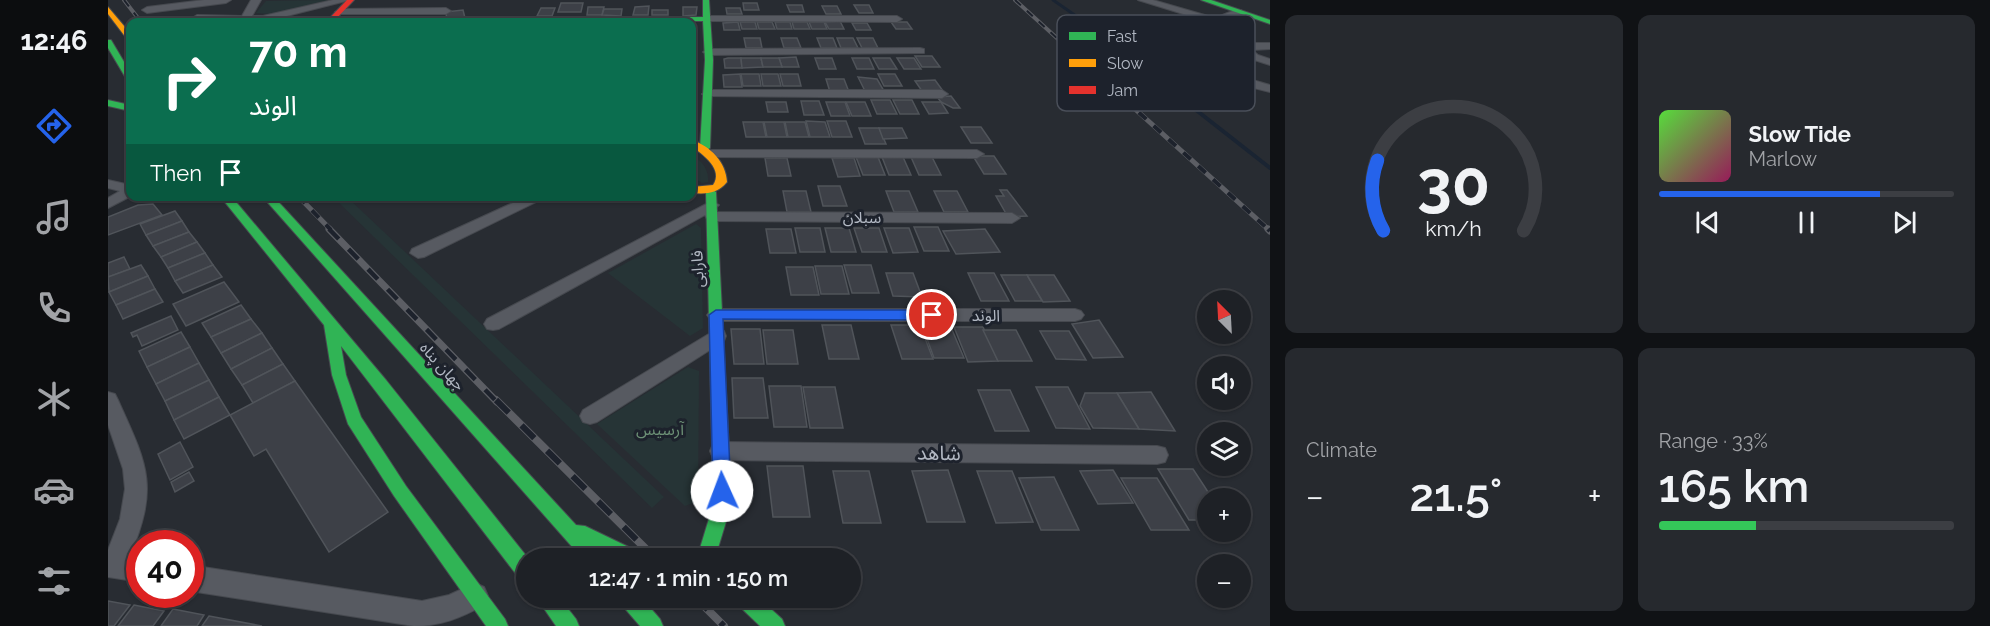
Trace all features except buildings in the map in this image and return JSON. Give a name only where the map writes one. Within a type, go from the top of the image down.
[{"type":"street","points":[[142,0],[151,18]]},
{"type":"street","points":[[147,10],[226,0]]},
{"type":"street","points":[[239,18],[256,0]]},
{"type":"street","points":[[332,18],[342,6],[351,0]]},
{"type":"street","points":[[493,324],[711,205],[722,181],[720,168],[703,148],[708,94],[706,0]]},
{"type":"street","points":[[1143,0],[1194,15]]},
{"type":"street","points":[[1204,0],[1248,15]]},
{"type":"street","points":[[1221,0],[1270,16]]},
{"type":"street","points":[[476,18],[478,4]]},
{"type":"street","points":[[279,18],[342,6],[447,11]]},
{"type":"street","points":[[108,9],[126,32]]},
{"type":"street","points":[[1230,15],[1238,12]]},
{"type":"street","points":[[1255,17],[1270,22]]},
{"type":"street","points":[[696,19],[897,19]]},
{"type":"street","points":[[1255,46],[1270,46]]},
{"type":"street","points":[[109,47],[115,66]]},
{"type":"street","points":[[708,52],[920,51]]},
{"type":"street","points":[[1255,54],[1270,62]]},
{"type":"street","points":[[1255,84],[1270,89]]},
{"type":"street","points":[[708,94],[942,94]]},
{"type":"street","points":[[108,103],[126,107]]},
{"type":"street","points":[[703,148],[976,154]]},
{"type":"street","points":[[108,184],[126,189]]},
{"type":"street","points":[[108,204],[126,193]]},
{"type":"street","points":[[696,193],[711,205]]},
{"type":"street","points":[[229,201],[381,384],[516,559]]},
{"type":"street","name":"جهان پناه","points":[[272,201],[585,548]]},
{"type":"street","points":[[418,253],[530,201]]},
{"type":"street","name":"سبلان","points":[[711,205],[1012,218]]},
{"type":"street","name":"فارابی","points":[[709,548],[720,512],[722,491],[711,205]]},
{"type":"street","name":"الوند","points":[[716,315],[1075,315]]},
{"type":"street","points":[[331,325],[339,375],[354,419],[400,491],[498,626]]},
{"type":"street","points":[[590,416],[717,336]]},
{"type":"street","points":[[108,400],[125,439],[137,487],[132,522],[111,565],[126,568]]},
{"type":"street","name":"شاهد","points":[[721,451],[1157,455]]},
{"type":"street","points":[[564,524],[608,548]]},
{"type":"street","points":[[204,580],[422,614],[452,608],[475,596]]},
{"type":"street","points":[[555,608],[569,626]]},
{"type":"street","points":[[637,608],[653,626]]},
{"type":"street","points":[[756,608],[775,626]]},
{"type":"green space","points":[[329,0],[272,14],[256,13],[266,1]]},
{"type":"green space","points":[[696,158],[707,173],[708,182],[702,183],[696,179]]},
{"type":"green space","points":[[337,201],[351,201],[664,497],[652,508]]},
{"type":"green space","points":[[696,224],[701,228],[703,328],[690,336],[608,273]]},
{"type":"green space","name":"آرسیس","points":[[688,367],[699,371],[698,501],[685,506],[597,424]]},
{"type":"waterway","points":[[1053,0],[1075,15]]},
{"type":"waterway","points":[[1197,111],[1270,168]]},
{"type":"railway","points":[[124,0],[138,18]]},
{"type":"railway","points":[[1015,0],[1057,38]]},
{"type":"railway","points":[[1137,111],[1269,230]]},
{"type":"railway","points":[[303,201],[331,230]]},
{"type":"railway","points":[[329,229],[497,402]]},
{"type":"railway","points":[[496,400],[645,548]]},
{"type":"railway","points":[[706,608],[724,626]]},
{"type":"traffic: fast","points":[[705,148],[709,60],[706,0]]},
{"type":"traffic: fast","points":[[1204,0],[1249,15]]},
{"type":"traffic: fast","points":[[1255,17],[1270,22]]},
{"type":"traffic: fast","points":[[696,19],[707,19]]},
{"type":"traffic: fast","points":[[108,42],[126,71]]},
{"type":"traffic: fast","points":[[108,103],[126,107]]},
{"type":"traffic: fast","points":[[709,548],[720,512],[722,491],[711,192]]},
{"type":"traffic: fast","points":[[229,201],[381,384],[516,558]]},
{"type":"traffic: fast","points":[[272,201],[585,548]]},
{"type":"traffic: fast","points":[[331,325],[339,375],[354,419],[400,491],[498,626]]},
{"type":"traffic: fast","points":[[579,532],[612,548]]},
{"type":"traffic: fast","points":[[555,608],[569,626]]},
{"type":"traffic: fast","points":[[637,608],[653,626]]},
{"type":"traffic: fast","points":[[756,608],[775,626]]},
{"type":"traffic: slow","points":[[108,9],[126,32]]},
{"type":"traffic: slow","points":[[696,145],[718,165],[721,174],[721,182],[717,187],[707,191],[696,190]]},
{"type":"traffic: jam","points":[[333,18],[351,0]]},
{"type":"route","points":[[722,491],[716,315],[932,315]]}]
